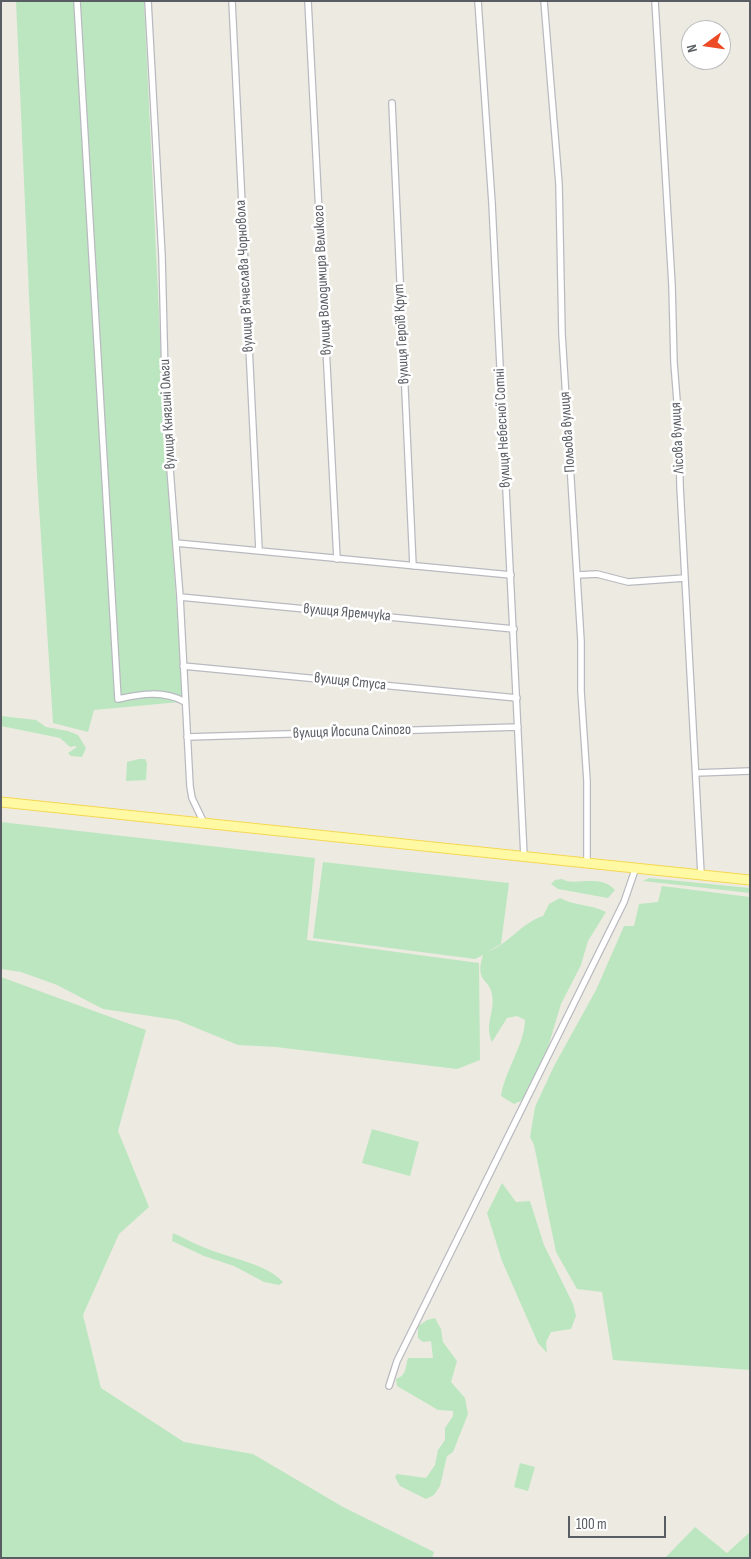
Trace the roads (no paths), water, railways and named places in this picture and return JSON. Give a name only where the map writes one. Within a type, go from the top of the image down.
[{"type":"main road","points":[[1,802],[750,880]]},
{"type":"street","points":[[77,1],[118,699],[158,694],[173,696],[185,702]]},
{"type":"street","name":"вулиця Княгині Ольги","points":[[148,1],[162,246],[166,416],[180,597],[187,737],[191,792],[204,823]]},
{"type":"street","name":"вулиця Вʼячеслава Чорновола","points":[[232,1],[258,550]]},
{"type":"street","name":"вулиця Володимира Великого","points":[[308,1],[337,559]]},
{"type":"street","name":"вулиця Небесної Сотні","points":[[478,1],[492,203],[496,320],[512,575],[524,856]]},
{"type":"street","name":"Польова вулиця","points":[[544,1],[558,184],[562,334],[578,575],[587,781],[588,862]]},
{"type":"street","name":"Лісова вулиця","points":[[655,1],[672,285],[674,363],[679,426],[701,874]]},
{"type":"street","name":"вулиця Героїв Крут","points":[[392,103],[413,566]]},
{"type":"street","points":[[176,543],[512,575]]},
{"type":"street","points":[[578,575],[597,574],[628,582],[685,578]]},
{"type":"street","name":"вулиця Яремчука","points":[[180,597],[514,628]]},
{"type":"street","name":"вулиця Стуса","points":[[183,666],[517,698]]},
{"type":"street","name":"вулиця Йосипа Сліпого","points":[[187,737],[518,727]]},
{"type":"street","points":[[696,773],[750,771]]},
{"type":"street","points":[[389,1386],[397,1361],[624,902],[636,867]]}]
